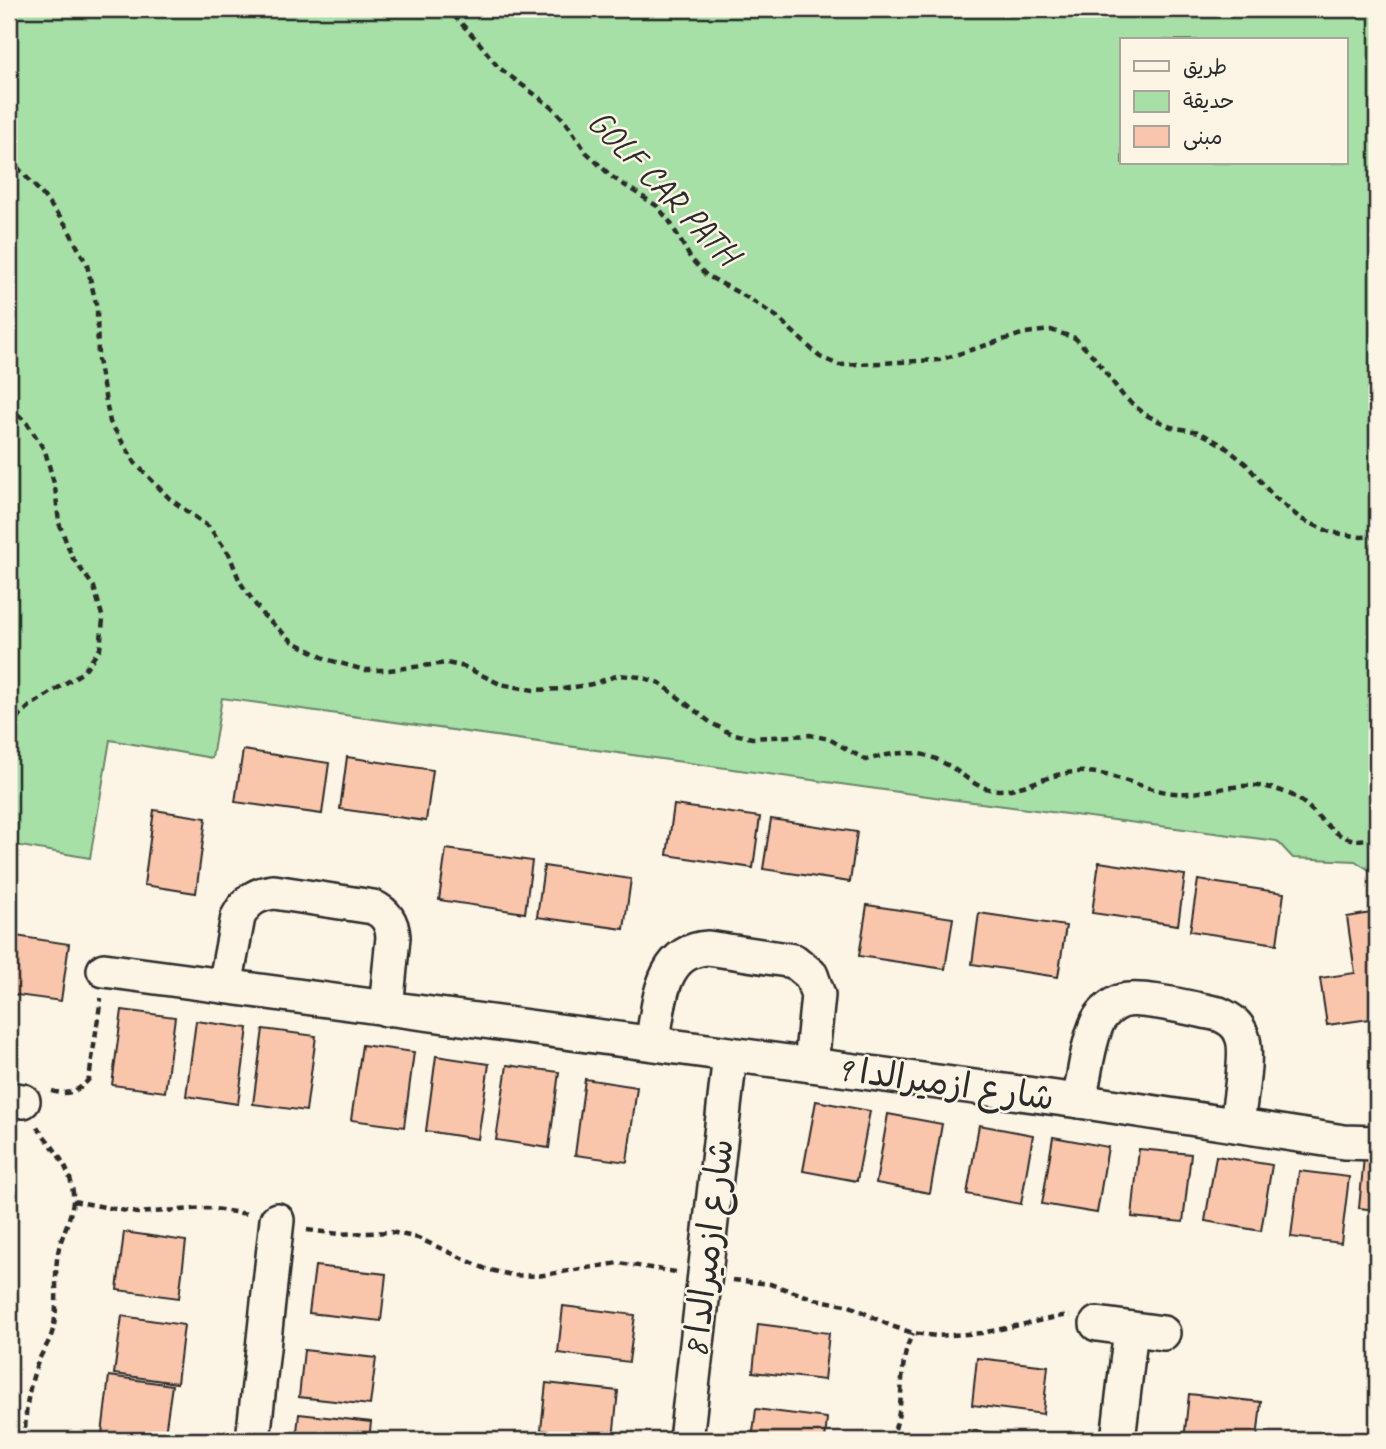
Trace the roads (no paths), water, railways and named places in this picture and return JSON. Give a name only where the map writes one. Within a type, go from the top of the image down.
[{"type":"street","points":[[225,986],[238,917],[251,898],[274,892],[373,907],[382,911],[393,928],[386,1009]]},
{"type":"street","name":"شارع ازميرالدا 9","points":[[652,1043],[671,965],[681,955],[694,949],[708,948],[794,961],[811,975],[818,995],[811,1065]]},
{"type":"street","name":"شارع ازميرالدا 9","points":[[104,970],[1079,1101],[1344,1142],[1377,1143]]},
{"type":"street","name":"شارع ازميرالدا 9","points":[[1079,1101],[1094,1032],[1100,1018],[1110,1007],[1123,1000],[1138,999],[1219,1014],[1230,1019],[1239,1028],[1244,1039],[1245,1052],[1237,1124]]},
{"type":"street","name":"شارع ازميرالدا 8","points":[[686,1440],[730,1055]]},
{"type":"street","points":[[253,1440],[277,1220]]},
{"type":"street","points":[[1097,1325],[1164,1333]]},
{"type":"street","points":[[1118,1440],[1131,1329]]}]
